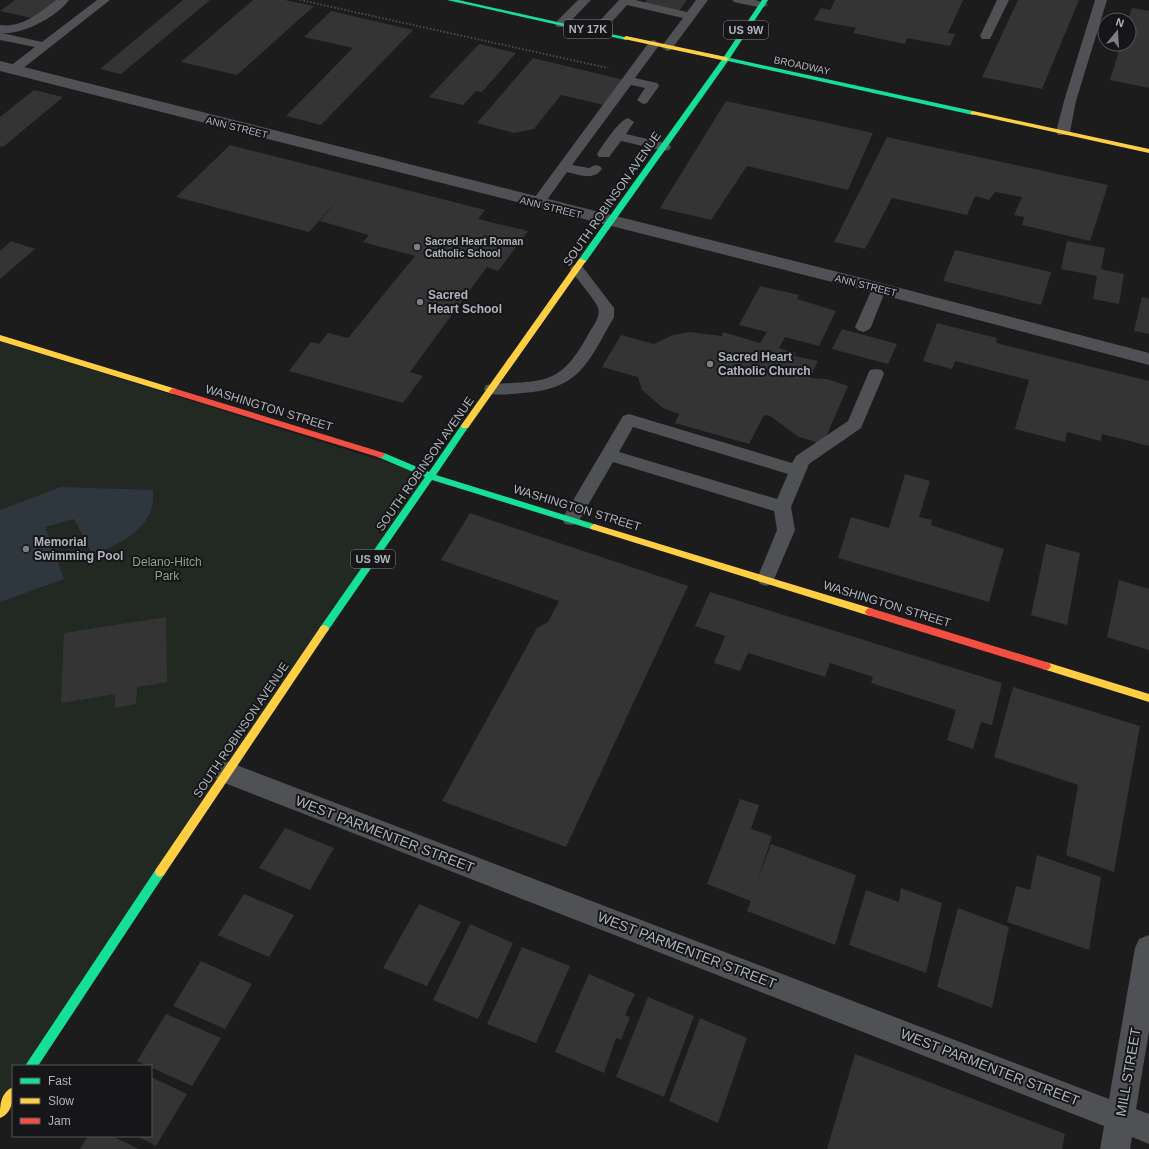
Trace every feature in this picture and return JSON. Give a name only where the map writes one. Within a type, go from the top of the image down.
[{"type":"main road","name":"BROADWAY","points":[[450,0],[1149,151]]},
{"type":"main road","name":"US 9W","points":[[726,59],[764,2]]},
{"type":"main road","name":"SOUTH ROBINSON AVENUE","points":[[32,1065],[226,772],[430,476],[726,59]]},
{"type":"main road","name":"WASHINGTON STREET","points":[[0,338],[388,457],[430,476],[1149,698]]},
{"type":"main road","points":[[0,1112],[12,1094]]},
{"type":"street","name":"ANN STREET","points":[[7,68],[1149,359]]},
{"type":"street","name":"WEST PARMENTER STREET","points":[[226,772],[1149,1129]]},
{"type":"street","name":"MILL STREET","points":[[1116,1149],[1149,948]]},
{"type":"lane","points":[[0,29],[6,30],[21,28],[63,0]]},
{"type":"lane","points":[[7,68],[44,46],[104,0]]},
{"type":"lane","points":[[561,24],[585,0]]},
{"type":"lane","points":[[597,31],[624,0],[691,16]]},
{"type":"lane","points":[[668,47],[691,16],[700,0]]},
{"type":"lane","points":[[738,0],[764,2]]},
{"type":"lane","points":[[986,36],[1003,0]]},
{"type":"lane","points":[[1063,132],[1070,100],[1101,0]]},
{"type":"lane","points":[[0,36],[44,46]]},
{"type":"lane","points":[[538,204],[654,44]]},
{"type":"lane","points":[[630,77],[653,86],[643,100]]},
{"type":"lane","points":[[604,154],[628,122]]},
{"type":"lane","points":[[617,136],[664,147]]},
{"type":"lane","points":[[564,167],[592,173],[595,169]]},
{"type":"lane","points":[[492,389],[541,386],[564,377],[576,367],[606,317],[606,308],[577,269]]},
{"type":"lane","points":[[863,327],[879,289]]},
{"type":"lane","points":[[766,579],[786,530],[782,507],[802,460],[855,424],[876,374]]},
{"type":"lane","points":[[571,519],[629,420],[797,471]]},
{"type":"lane","points":[[609,454],[782,507]]},
{"type":"path","points":[[300,0],[630,77]]},
{"type":"green space","name":"Delano-Hitch Park","points":[[0,341],[430,476],[34,1065],[12,1065],[12,1096],[0,1114]]},
{"type":"shaded area","name":"Memorial Swimming Pool","points":[[61,487],[153,490],[152,506],[149,515],[137,531],[120,542],[93,555],[74,519],[45,527],[64,579],[0,602],[0,510]]},
{"type":"building","points":[[15,0],[56,0],[32,18],[0,11]]},
{"type":"building","points":[[183,0],[210,0],[121,74],[100,69]]},
{"type":"building","points":[[253,0],[285,0],[314,6],[237,75],[181,62]]},
{"type":"building","points":[[647,0],[687,0],[679,11],[644,4]]},
{"type":"building","points":[[835,0],[963,0],[948,33],[955,34],[950,46],[907,38],[905,44],[853,33],[856,28],[814,20],[821,8],[830,10]]},
{"type":"building","points":[[1018,0],[1079,0],[1042,89],[982,77]]},
{"type":"building","points":[[1132,8],[1149,11],[1149,88],[1110,80],[1119,52],[1137,52],[1137,12],[1131,12]]},
{"type":"building","points":[[331,11],[413,30],[321,125],[286,116],[353,48],[304,37]]},
{"type":"building","points":[[479,44],[516,53],[482,92],[476,91],[463,105],[429,97]]},
{"type":"building","points":[[533,58],[624,80],[604,105],[561,95],[534,129],[514,133],[477,123]]},
{"type":"building","points":[[34,90],[63,97],[3,147],[0,146],[0,117]]},
{"type":"building","points":[[726,101],[873,133],[848,190],[747,166],[711,220],[660,208]]},
{"type":"building","points":[[887,137],[1108,185],[1090,241],[1022,225],[1024,217],[1014,215],[1022,197],[995,192],[989,200],[975,196],[967,215],[892,198],[865,249],[834,242]]},
{"type":"building","name":"Sacred Heart School","points":[[230,145],[485,210],[478,219],[528,231],[498,271],[487,267],[410,372],[423,376],[403,403],[289,371],[311,342],[319,344],[328,333],[348,338],[415,256],[363,242],[369,235],[320,221],[339,199],[309,232],[176,197]]},
{"type":"building","points":[[11,241],[35,249],[0,279],[0,251]]},
{"type":"building","points":[[1067,241],[1105,248],[1101,269],[1124,274],[1119,304],[1093,299],[1097,276],[1061,269]]},
{"type":"building","points":[[955,250],[1051,272],[1041,305],[943,281]]},
{"type":"building","name":"Sacred Heart Catholic Church","points":[[760,286],[799,295],[797,299],[836,311],[819,346],[785,337],[779,348],[796,353],[794,356],[818,361],[810,378],[827,379],[848,386],[823,444],[799,437],[770,416],[764,415],[749,444],[675,423],[679,414],[663,408],[642,390],[638,377],[602,367],[621,335],[654,344],[673,335],[690,332],[722,336],[723,332],[760,343],[767,332],[739,325]]},
{"type":"building","points":[[1142,297],[1149,299],[1149,334],[1134,331]]},
{"type":"building","points":[[937,323],[997,338],[996,343],[1149,381],[1149,446],[1102,434],[1101,441],[1067,432],[1065,442],[1015,429],[1029,380],[955,361],[952,369],[923,361]]},
{"type":"building","points":[[842,329],[897,344],[888,364],[832,349]]},
{"type":"building","points":[[905,474],[930,481],[919,517],[932,520],[931,525],[1004,549],[989,602],[838,558],[851,517],[889,528]]},
{"type":"building","points":[[470,513],[688,586],[566,847],[442,801],[537,628],[548,622],[559,601],[441,560]]},
{"type":"building","points":[[1046,544],[1080,553],[1067,625],[1031,615]]},
{"type":"building","points":[[1119,580],[1149,589],[1149,650],[1107,637]]},
{"type":"building","points":[[710,592],[1002,683],[992,725],[981,722],[973,749],[947,740],[956,710],[871,683],[873,677],[830,663],[825,677],[748,653],[740,671],[714,663],[725,636],[695,626]]},
{"type":"building","points":[[166,617],[167,682],[137,687],[136,704],[115,708],[115,694],[61,703],[64,633]]},
{"type":"building","points":[[1013,687],[1140,726],[1114,872],[1066,855],[1078,785],[994,757]]},
{"type":"building","points":[[740,799],[759,805],[751,829],[772,836],[757,882],[771,844],[856,875],[835,945],[747,911],[751,901],[707,884]]},
{"type":"building","points":[[285,828],[334,848],[310,890],[259,868]]},
{"type":"building","points":[[1037,855],[1101,877],[1089,950],[1007,922],[1016,886],[1030,890]]},
{"type":"building","points":[[901,888],[942,903],[926,973],[849,945],[866,890],[899,902]]},
{"type":"building","points":[[244,894],[294,915],[269,957],[218,935]]},
{"type":"building","points":[[419,904],[461,922],[427,986],[383,968]]},
{"type":"building","points":[[958,908],[1009,927],[992,1008],[937,987]]},
{"type":"building","points":[[470,924],[513,943],[478,1019],[433,1000]]},
{"type":"building","points":[[522,947],[570,966],[536,1043],[487,1024]]},
{"type":"building","points":[[201,961],[252,984],[225,1029],[173,1006]]},
{"type":"building","points":[[589,974],[635,994],[625,1015],[630,1017],[621,1040],[616,1038],[604,1073],[555,1052]]},
{"type":"building","points":[[648,997],[694,1016],[664,1097],[616,1077]]},
{"type":"building","points":[[166,1014],[221,1038],[192,1086],[152,1068],[152,1065],[146,1065],[137,1061]]},
{"type":"building","points":[[700,1018],[747,1038],[718,1123],[669,1101]]},
{"type":"building","points":[[855,1054],[1065,1134],[1062,1149],[827,1149]]},
{"type":"building","points":[[152,1077],[187,1094],[156,1146],[139,1137],[152,1137]]},
{"type":"building","points":[[87,1137],[114,1137],[139,1149],[80,1149]]},
{"type":"traffic: fast","points":[[450,0],[626,38]]},
{"type":"traffic: fast","points":[[582,261],[726,59],[765,0]]},
{"type":"traffic: fast","points":[[726,59],[973,113]]},
{"type":"traffic: fast","points":[[324,629],[465,426]]},
{"type":"traffic: fast","points":[[381,455],[430,476],[594,527]]},
{"type":"traffic: fast","points":[[32,1065],[160,872]]},
{"type":"traffic: slow","points":[[626,38],[726,59]]},
{"type":"traffic: slow","points":[[973,113],[1149,151]]},
{"type":"traffic: slow","points":[[465,426],[582,261]]},
{"type":"traffic: slow","points":[[0,338],[173,391]]},
{"type":"traffic: slow","points":[[594,527],[870,612]]},
{"type":"traffic: slow","points":[[160,872],[324,629]]},
{"type":"traffic: slow","points":[[1046,666],[1149,698]]},
{"type":"traffic: slow","points":[[0,1112],[12,1094]]},
{"type":"traffic: jam","points":[[173,391],[381,455]]},
{"type":"traffic: jam","points":[[870,612],[1046,666]]},
{"type":"place","name":"Sacred Heart Roman Catholic School","points":[[417,247]]},
{"type":"place","name":"Sacred Heart School","points":[[420,302]]},
{"type":"place","name":"Sacred Heart Catholic Church","points":[[710,364]]},
{"type":"place","name":"Memorial Swimming Pool","points":[[26,549]]}]
